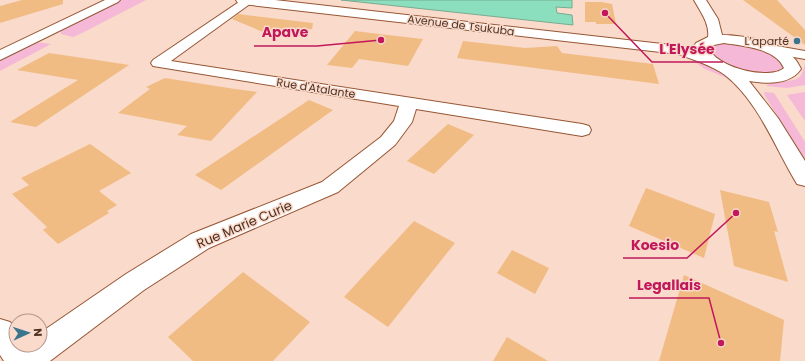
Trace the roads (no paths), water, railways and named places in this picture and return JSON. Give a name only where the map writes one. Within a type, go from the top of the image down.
[{"type":"main road","name":"Avenue de Tsukuba","points":[[245,0],[680,50],[708,49]]},
{"type":"main road","points":[[700,0],[714,23],[716,36],[708,49]]},
{"type":"main road","points":[[714,23],[749,42]]},
{"type":"main road","points":[[708,49],[736,40],[749,42],[770,49],[798,62],[791,73],[786,76],[766,78],[730,70]]},
{"type":"main road","points":[[708,49],[745,85],[760,103],[805,180]]},
{"type":"main road","points":[[760,103],[759,87],[761,82],[766,78]]},
{"type":"street","points":[[0,56],[114,0]]},
{"type":"street","name":"Rue d'Atalante","points":[[245,0],[158,63],[582,130]]},
{"type":"street","points":[[770,49],[805,55]]},
{"type":"street","name":"Rue Marie Curie","points":[[24,361],[135,282],[200,241],[330,187],[388,141],[403,122],[409,103]]},
{"type":"street","points":[[0,332],[24,361]]},
{"type":"place","name":"L'Elysée","points":[[605,13]]},
{"type":"place","name":"Apave","points":[[381,40]]},
{"type":"place","name":"L’aparté","points":[[797,41]]},
{"type":"place","name":"Koesio","points":[[736,213]]},
{"type":"place","name":"Legallais","points":[[721,343]]}]
